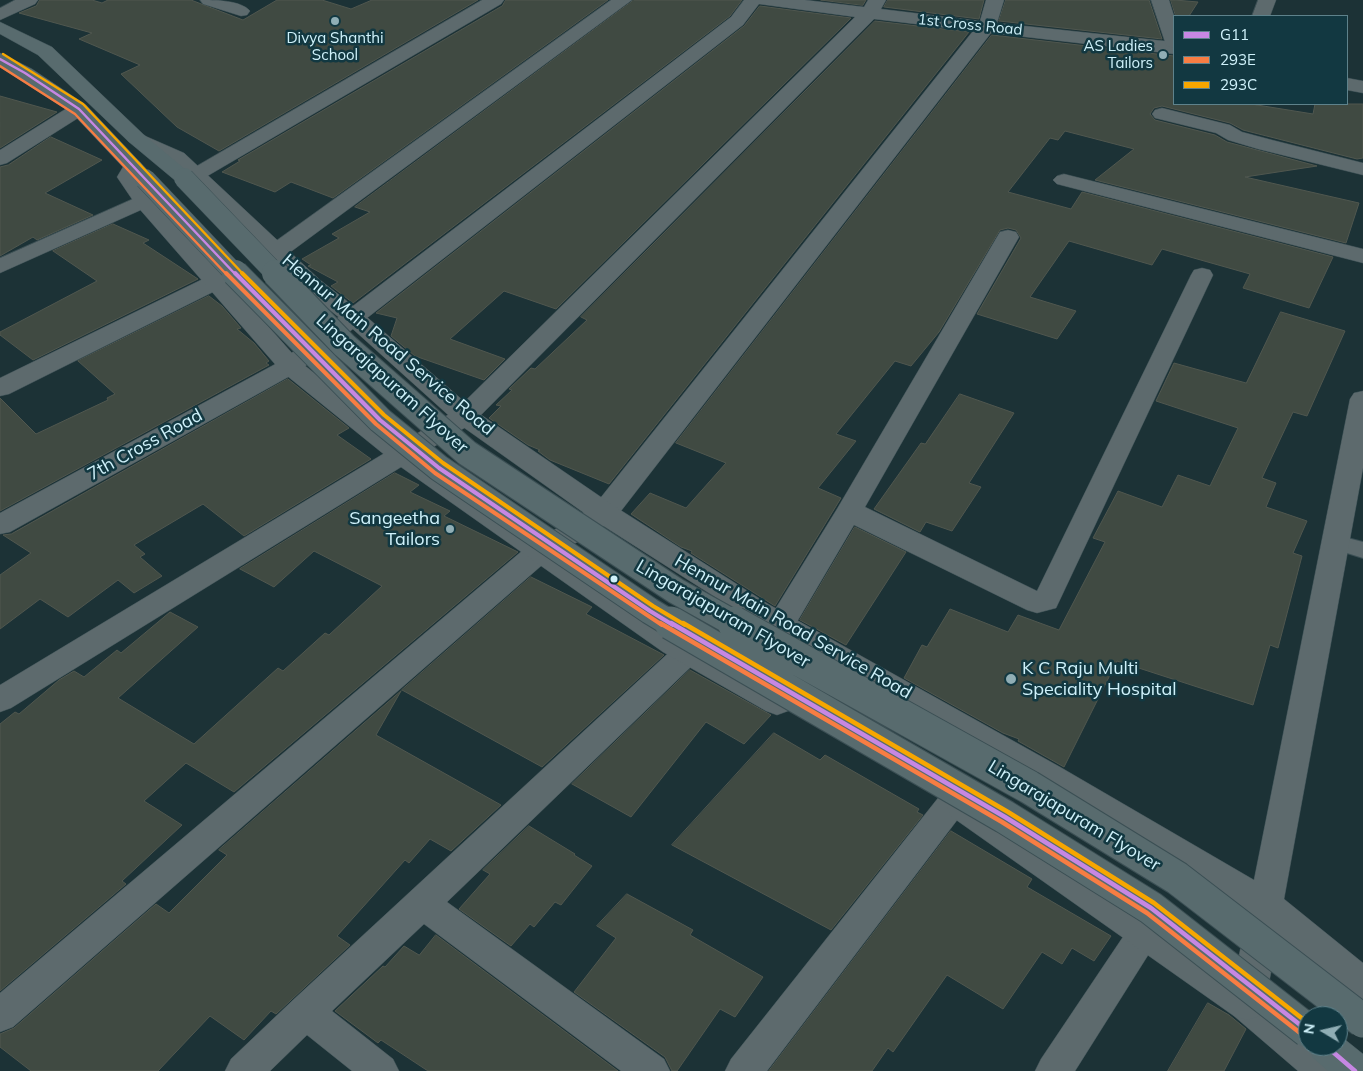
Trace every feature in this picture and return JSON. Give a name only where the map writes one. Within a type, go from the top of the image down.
[{"type":"main road","points":[[0,27],[45,51],[136,138]]},
{"type":"main road","name":"Lingarajapuram Flyover","points":[[0,60],[25,73],[79,109],[141,182],[380,420],[439,468],[650,611],[1005,817],[1151,908],[1298,1023]]},
{"type":"main road","name":"Lingarajapuram Flyover","points":[[191,176],[344,346],[467,453],[676,591],[1029,787],[1177,878],[1363,1021]]},
{"type":"main road","points":[[1338,1056],[1355,1071]]},
{"type":"street","points":[[0,15],[29,0]]},
{"type":"street","points":[[209,0],[241,11]]},
{"type":"street","points":[[191,176],[495,0]]},
{"type":"street","points":[[277,251],[623,0]]},
{"type":"street","name":"7th Cross Road","points":[[0,525],[290,366],[736,21],[753,0]]},
{"type":"street","name":"1st Cross Road","points":[[766,0],[873,7],[987,26],[1173,48]]},
{"type":"street","points":[[0,1015],[539,552],[604,513],[987,26],[995,0]]},
{"type":"street","points":[[1160,0],[1173,39]]},
{"type":"street","points":[[1261,15],[1267,0]]},
{"type":"street","points":[[0,700],[465,416],[873,7]]},
{"type":"street","points":[[1348,84],[1363,87]]},
{"type":"street","points":[[0,159],[79,109]]},
{"type":"street","points":[[1162,114],[1223,129],[1235,136],[1265,145],[1363,169]]},
{"type":"street","name":"Hennur Main Road Service Road","points":[[136,138],[177,157],[191,176],[277,251],[312,285],[353,317],[465,416],[604,513],[781,624],[1050,776],[1266,906],[1363,984]]},
{"type":"street","points":[[1064,180],[1363,256]]},
{"type":"street","points":[[0,266],[141,182],[215,282],[290,366],[400,454],[539,552],[688,653],[953,802],[1247,1004],[1325,1071]]},
{"type":"street","points":[[781,624],[849,512],[1008,237]]},
{"type":"street","points":[[849,512],[1030,600],[1038,603],[1046,601],[1202,275]]},
{"type":"street","points":[[0,388],[215,282]]},
{"type":"street","points":[[1247,1004],[1266,906],[1349,546],[1363,399]]},
{"type":"street","points":[[244,1071],[688,653]]},
{"type":"street","points":[[744,1071],[953,802]]},
{"type":"street","points":[[422,903],[652,1071]]},
{"type":"street","points":[[1054,1071],[1145,933]]},
{"type":"street","points":[[306,1012],[380,1071]]},
{"type":"building","points":[[40,0],[92,0],[102,3],[108,0],[191,0],[243,20],[277,0],[322,0],[351,9],[372,0],[478,0],[219,151],[177,127],[121,74],[140,65],[79,39],[92,33],[19,13],[36,6]]},
{"type":"building","points":[[506,0],[608,0],[333,198],[291,182],[275,192],[222,172],[240,161],[238,160],[502,6]]},
{"type":"building","points":[[634,0],[742,0],[730,16],[353,303],[331,286],[338,282],[308,266],[311,265],[302,259],[339,238],[332,234],[370,212],[355,207]]},
{"type":"building","points":[[821,0],[866,0],[863,5]]},
{"type":"building","points":[[888,0],[984,0],[979,19],[884,7]]},
{"type":"building","points":[[1006,0],[1149,0],[1162,39],[999,21]]},
{"type":"building","points":[[1171,0],[1198,2],[1190,15],[1176,15]]},
{"type":"building","points":[[760,6],[851,18],[556,309],[504,291],[450,339],[505,359],[484,380],[415,356],[391,336],[397,318],[376,313],[744,26]]},
{"type":"building","points":[[875,21],[969,32],[609,484],[550,460],[538,451],[540,450],[528,445],[489,418],[501,406],[496,405],[512,390],[509,389],[531,368],[535,369],[587,320],[581,317]]},
{"type":"building","points":[[992,35],[1173,56],[1173,105],[1257,105],[1313,114],[1315,105],[1363,104],[1363,158],[1357,159],[1243,130],[1230,123],[1162,106],[1154,108],[1150,114],[1155,120],[1215,135],[1227,142],[1317,166],[1245,177],[1359,203],[1346,243],[1095,180],[1134,149],[1065,131],[1058,140],[1050,138],[1008,192],[1071,209],[1082,192],[1333,257],[1309,308],[1243,288],[1250,274],[1162,249],[1152,265],[1069,241],[1030,297],[1076,311],[1057,339],[977,314],[1021,238],[1016,230],[1008,228],[1000,230],[939,332],[911,366],[895,361],[836,434],[856,441],[818,488],[841,498],[775,606],[691,553],[692,551],[681,547],[631,514],[650,493],[686,508],[726,463],[676,443]]},
{"type":"building","points":[[0,96],[57,112],[0,148]]},
{"type":"building","points":[[51,137],[102,160],[45,193],[93,215],[37,240],[33,237],[0,256],[0,167],[8,165]]},
{"type":"building","points":[[113,224],[149,240],[143,243],[198,279],[33,360],[0,335],[0,332],[97,281],[53,251]]},
{"type":"building","points":[[209,296],[222,306],[241,328],[237,329],[254,343],[269,361],[266,363],[269,365],[0,511],[0,398],[36,434],[108,400],[107,398],[115,394],[78,361]]},
{"type":"building","points":[[1281,312],[1345,331],[1307,416],[1293,412],[1262,478],[1276,483],[1266,507],[1307,521],[1293,553],[1302,556],[1278,648],[1270,645],[1253,705],[1117,661],[1064,767],[1018,741],[1019,739],[1003,733],[904,678],[922,645],[927,647],[950,609],[1008,632],[1018,615],[1059,630],[1105,542],[1093,538],[1118,491],[1162,507],[1178,475],[1210,486],[1238,428],[1156,401],[1174,363],[1246,383]]},
{"type":"building","points":[[288,379],[349,428],[337,435],[371,459],[244,536],[203,504],[134,545],[145,554],[140,557],[162,576],[134,593],[118,580],[68,617],[40,599],[0,629],[0,575],[31,553],[3,535],[11,534]]},
{"type":"building","points":[[960,394],[1014,413],[969,483],[981,487],[952,531],[926,522],[920,532],[874,509],[921,443],[925,444]]},
{"type":"building","points":[[395,473],[419,485],[410,492],[450,511],[444,516],[518,552],[234,792],[186,763],[144,801],[182,825],[122,881],[126,884],[0,991],[0,724],[15,712],[19,714],[59,680],[74,671],[84,677],[117,650],[121,653],[170,612],[198,627],[118,698],[194,744],[278,668],[283,671],[325,633],[329,635],[382,586],[314,551],[274,587],[240,569]]},
{"type":"building","points":[[855,527],[906,552],[846,645],[800,620]]},
{"type":"building","points":[[531,577],[592,607],[586,614],[664,655],[542,767],[402,690]]},
{"type":"building","points":[[690,670],[771,715],[744,744],[706,722],[631,817],[572,784]]},
{"type":"building","points":[[401,691],[376,735],[501,805],[451,851],[430,839],[409,863],[405,860],[337,936],[350,945],[276,1014],[271,1011],[244,1040],[210,1016],[158,1071],[31,1071],[0,1047],[0,1034],[14,1028],[156,904],[169,913],[227,855],[219,850]]},
{"type":"building","points":[[774,733],[820,760],[825,755],[919,809],[917,812],[923,815],[831,930],[672,845]]},
{"type":"building","points":[[529,826],[592,866],[561,905],[555,902],[534,927],[530,924],[511,946],[459,909],[490,874],[483,870]]},
{"type":"building","points":[[951,831],[1032,879],[1027,887],[1111,936],[1094,961],[1072,948],[1062,964],[1042,952],[1003,1009],[947,975],[893,1052],[888,1048],[872,1071],[769,1071]]},
{"type":"building","points":[[627,894],[693,930],[690,935],[763,977],[735,1017],[720,1009],[677,1071],[672,1071],[665,1057],[574,992],[616,938],[597,926]]},
{"type":"building","points":[[436,935],[618,1071],[428,1071],[381,1040],[378,1043],[335,1011],[383,966],[385,967],[404,946],[419,955]]},
{"type":"building","points":[[1208,1003],[1229,1015],[1246,1029],[1224,1071],[1168,1071]]},
{"type":"transit line","name":"293C","points":[[3,54],[83,104],[260,292],[384,415],[443,463],[653,606],[1008,812],[1154,903],[1298,1015]]},
{"type":"transit line","name":"G11","points":[[0,59],[25,73],[79,109],[256,296],[380,420],[439,468],[650,611],[1005,817],[1151,908],[1298,1023]]},
{"type":"transit line","name":"293E","points":[[0,66],[75,114],[251,300],[376,424],[435,473],[647,616],[1002,822],[1147,913],[1298,1031]]},
{"type":"transit line","name":"G11","points":[[1338,1056],[1355,1071]]},
{"type":"place","name":"Divya Shanthi School","points":[[335,21]]},
{"type":"place","name":"AS Ladies Tailors","points":[[1163,55]]},
{"type":"place","name":"Sangeetha Tailors","points":[[450,529]]},
{"type":"place","name":"K C Raju Multi Speciality Hospital","points":[[1011,679]]}]
